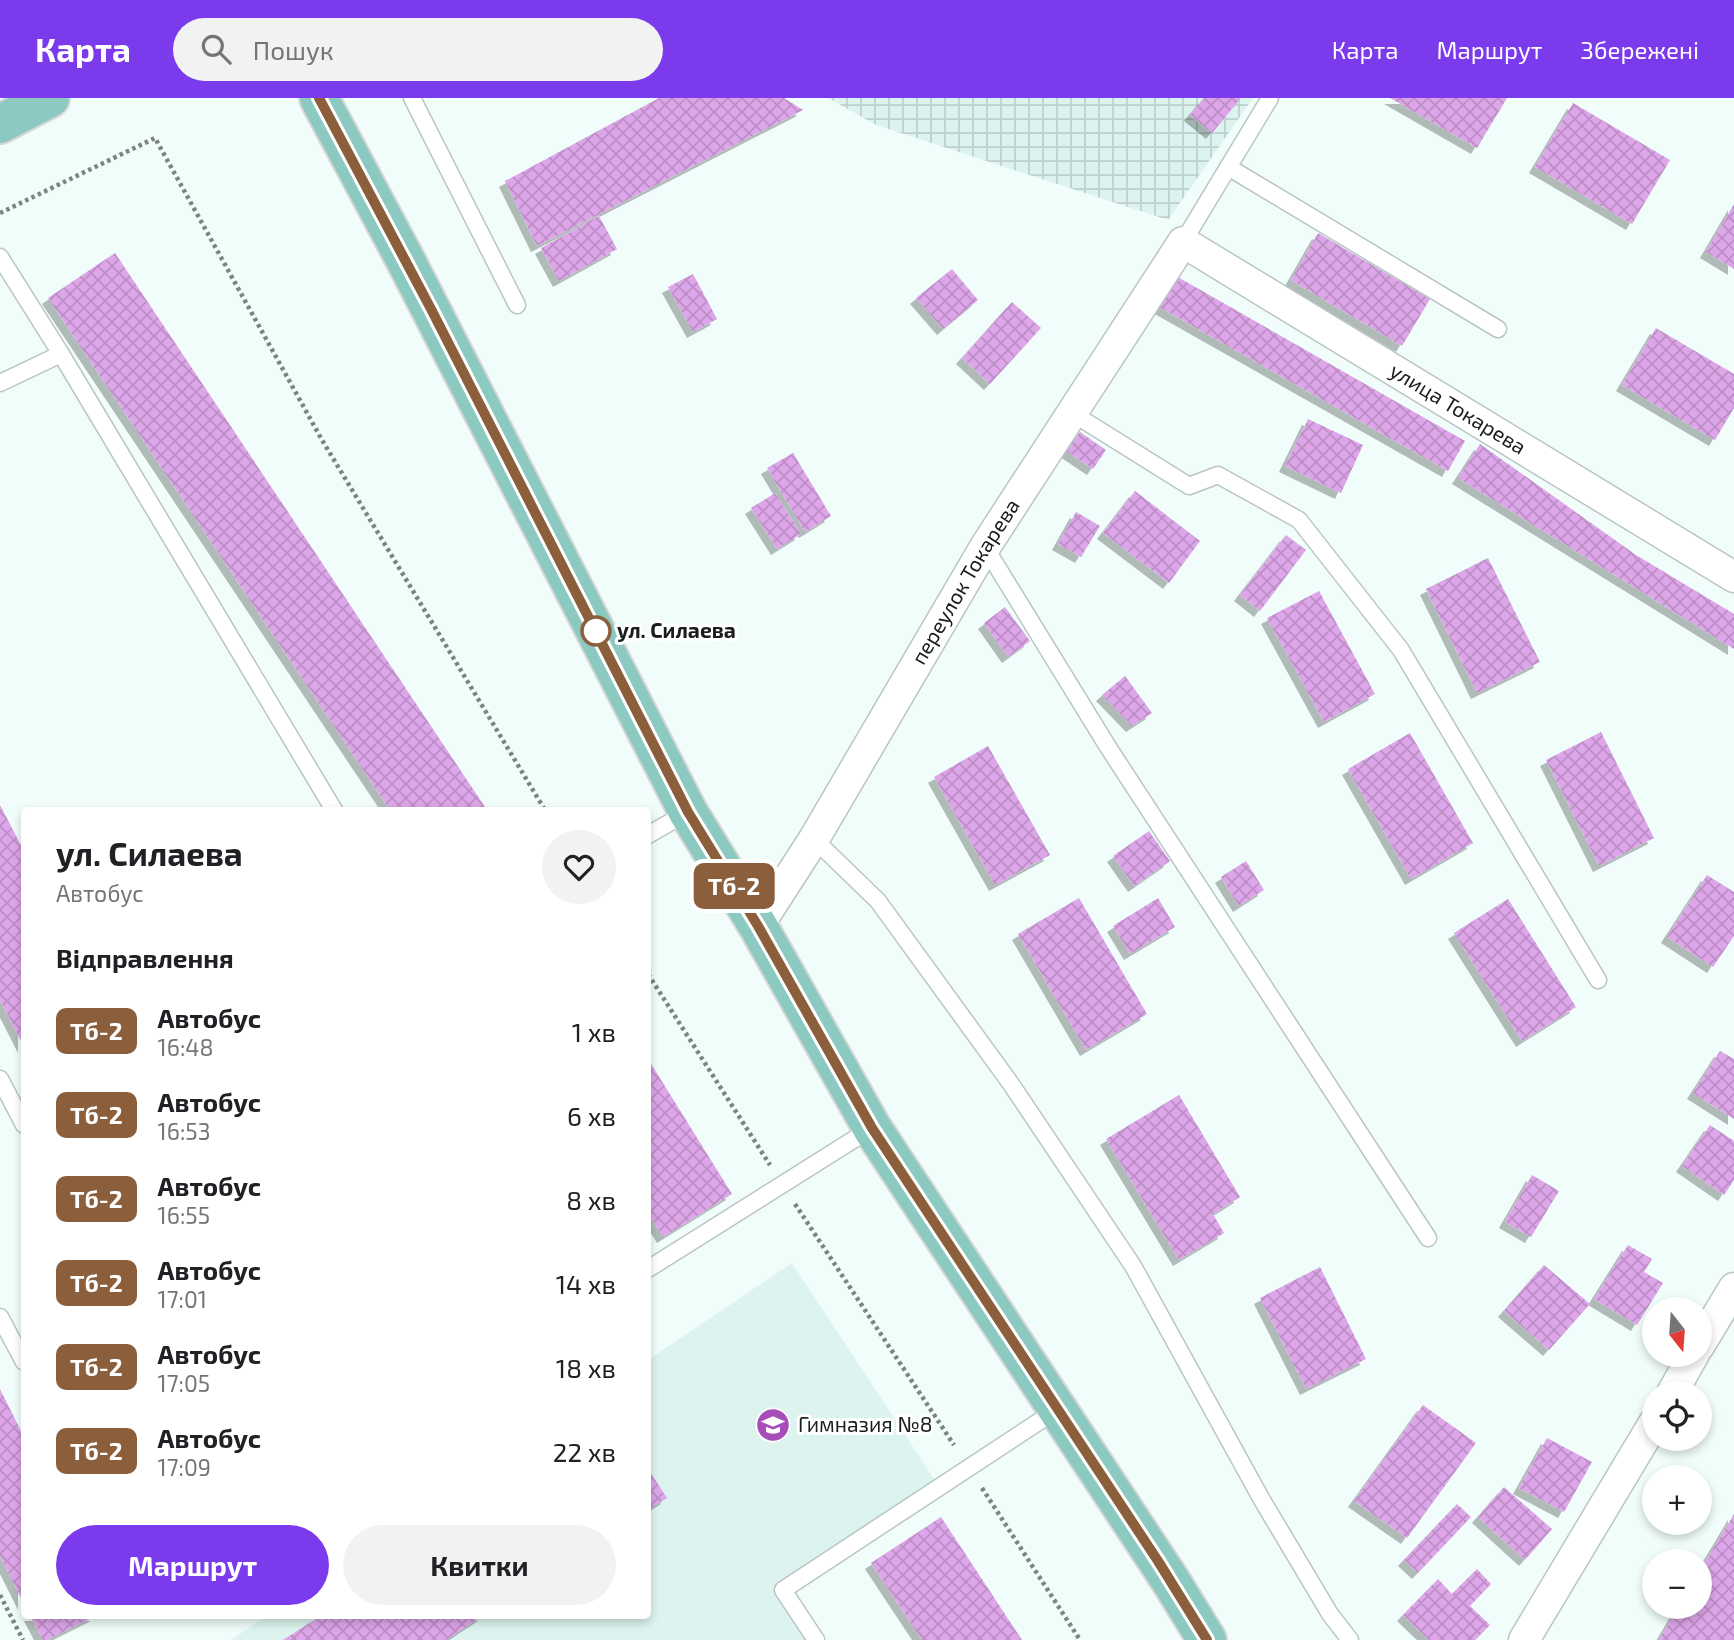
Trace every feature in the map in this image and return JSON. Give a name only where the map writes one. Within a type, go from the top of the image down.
[{"type":"main road","points":[[0,124],[50,98]]},
{"type":"main road","points":[[319,98],[426,300],[688,812],[758,926],[872,1128],[1207,1640]]},
{"type":"street","name":"переулок Токарева","points":[[758,926],[814,839],[985,547],[1182,242]]},
{"type":"street","name":"улица Токарева","points":[[1182,242],[1734,576]]},
{"type":"street","points":[[1712,1324],[1734,1288]]},
{"type":"street","points":[[1524,1640],[1642,1443]]},
{"type":"lane","points":[[412,98],[517,305]]},
{"type":"lane","points":[[1182,242],[1270,98]]},
{"type":"lane","points":[[1228,167],[1498,329]]},
{"type":"lane","points":[[0,257],[332,807]]},
{"type":"lane","points":[[0,383],[61,354]]},
{"type":"lane","points":[[1072,413],[1189,486],[1218,475],[1299,520],[1401,650],[1598,980]]},
{"type":"lane","points":[[985,547],[1108,747],[1428,1238]]},
{"type":"lane","points":[[651,833],[688,812]]},
{"type":"lane","points":[[814,839],[878,901],[1011,1084],[1125,1254],[1262,1500],[1330,1614],[1350,1640]]},
{"type":"lane","points":[[0,1079],[21,1119]]},
{"type":"lane","points":[[651,1267],[872,1128]]},
{"type":"lane","points":[[0,1317],[21,1356]]},
{"type":"lane","points":[[817,1640],[783,1590],[1058,1409]]},
{"type":"path","points":[[0,213],[155,138],[322,440],[543,807]]},
{"type":"path","points":[[651,979],[1080,1640]]},
{"type":"path","points":[[0,1595],[23,1640]]},
{"type":"shaded area","points":[[828,98],[1253,98],[1168,220],[876,125]]},
{"type":"shaded area","name":"Гимназия №8","points":[[792,1263],[942,1491],[783,1590],[816,1640],[231,1640],[262,1619],[651,1619],[651,1358]]},
{"type":"building","points":[[659,98],[784,98],[803,110],[537,246],[505,181]]},
{"type":"building","points":[[1204,98],[1241,98],[1212,133],[1190,115]]},
{"type":"building","points":[[1390,98],[1507,98],[1477,148]]},
{"type":"building","points":[[1573,103],[1670,160],[1632,224],[1535,167]]},
{"type":"building","points":[[1734,204],[1734,269],[1706,252]]},
{"type":"building","points":[[599,216],[617,249],[559,281],[541,248]]},
{"type":"building","points":[[1318,233],[1430,299],[1402,346],[1291,280]]},
{"type":"building","points":[[115,253],[485,807],[388,807],[48,298]]},
{"type":"building","points":[[952,269],[978,300],[943,329],[916,298]]},
{"type":"building","points":[[693,274],[717,319],[693,332],[668,287]]},
{"type":"building","points":[[1176,276],[1465,441],[1448,471],[1159,307]]},
{"type":"building","points":[[1012,302],[1041,328],[990,384],[962,358]]},
{"type":"building","points":[[1656,328],[1734,374],[1734,408],[1715,440],[1622,385]]},
{"type":"building","points":[[1308,419],[1363,445],[1341,493],[1285,466]]},
{"type":"building","points":[[1080,432],[1106,450],[1093,469],[1066,451]]},
{"type":"building","points":[[1480,444],[1636,555],[1734,614],[1734,649],[1458,478]]},
{"type":"building","points":[[793,453],[831,516],[805,532],[767,468]]},
{"type":"building","points":[[1135,491],[1200,541],[1169,583],[1103,533]]},
{"type":"building","points":[[775,493],[801,534],[777,549],[751,508]]},
{"type":"building","points":[[1076,512],[1100,526],[1081,557],[1058,544]]},
{"type":"building","points":[[1286,535],[1306,550],[1260,611],[1240,595]]},
{"type":"building","points":[[1488,558],[1540,662],[1477,693],[1426,589]]},
{"type":"building","points":[[1319,591],[1375,694],[1324,722],[1267,618]]},
{"type":"building","points":[[1005,607],[1030,641],[1008,657],[984,623]]},
{"type":"building","points":[[1125,676],[1152,713],[1132,726],[1102,695]]},
{"type":"building","points":[[1601,732],[1654,838],[1599,866],[1546,760]]},
{"type":"building","points":[[1410,733],[1473,843],[1411,879],[1348,769]]},
{"type":"building","points":[[988,746],[1050,855],[995,885],[934,777]]},
{"type":"building","points":[[0,805],[21,845],[21,1041],[0,1000]]},
{"type":"building","points":[[1149,831],[1170,861],[1134,886],[1113,856]]},
{"type":"building","points":[[1246,861],[1264,890],[1239,906],[1221,877]]},
{"type":"building","points":[[1707,875],[1734,892],[1734,936],[1713,967],[1667,937]]},
{"type":"building","points":[[1079,898],[1147,1014],[1086,1050],[1018,934]]},
{"type":"building","points":[[1158,898],[1175,927],[1130,954],[1113,926]]},
{"type":"building","points":[[1508,899],[1576,1007],[1522,1041],[1454,933]]},
{"type":"building","points":[[1720,1051],[1734,1059],[1734,1119],[1693,1093]]},
{"type":"building","points":[[651,1064],[732,1194],[663,1237],[651,1218]]},
{"type":"building","points":[[1179,1095],[1240,1197],[1213,1214],[1224,1233],[1179,1260],[1106,1139]]},
{"type":"building","points":[[1710,1125],[1734,1141],[1734,1180],[1724,1195],[1682,1166]]},
{"type":"building","points":[[1532,1175],[1559,1191],[1531,1237],[1505,1222]]},
{"type":"building","points":[[1628,1245],[1652,1259],[1644,1272],[1663,1283],[1654,1297],[1642,1297],[1642,1317],[1637,1325],[1594,1299]]},
{"type":"building","points":[[1544,1265],[1590,1304],[1549,1350],[1504,1311]]},
{"type":"building","points":[[1320,1267],[1366,1359],[1306,1389],[1260,1298]]},
{"type":"building","points":[[0,1389],[21,1431],[21,1598],[0,1556]]},
{"type":"building","points":[[1423,1405],[1476,1443],[1407,1538],[1354,1501]]},
{"type":"building","points":[[1547,1438],[1592,1462],[1564,1512],[1519,1488]]},
{"type":"building","points":[[651,1474],[667,1498],[651,1508]]},
{"type":"building","points":[[1504,1487],[1552,1529],[1525,1560],[1478,1517]]},
{"type":"building","points":[[1457,1504],[1471,1517],[1418,1573],[1404,1560]]},
{"type":"building","points":[[1734,1514],[1734,1640],[1659,1640],[1671,1619],[1712,1619],[1712,1550]]},
{"type":"building","points":[[941,1517],[1022,1640],[922,1640],[871,1563]]},
{"type":"building","points":[[1477,1569],[1491,1584],[1470,1606],[1490,1625],[1475,1640],[1429,1640],[1403,1615],[1438,1579],[1452,1594]]},
{"type":"building","points":[[32,1619],[89,1619],[47,1640],[43,1640]]},
{"type":"building","points":[[316,1619],[478,1619],[446,1640],[283,1640]]},
{"type":"bus line","name":"Тб-2","points":[[319,98],[431,309],[688,812],[758,926],[872,1128],[1158,1561],[1207,1640]]},
{"type":"place","name":"ул. Силаева","points":[[596,631]]},
{"type":"place","name":"Гимназия №8","points":[[773,1425]]}]
